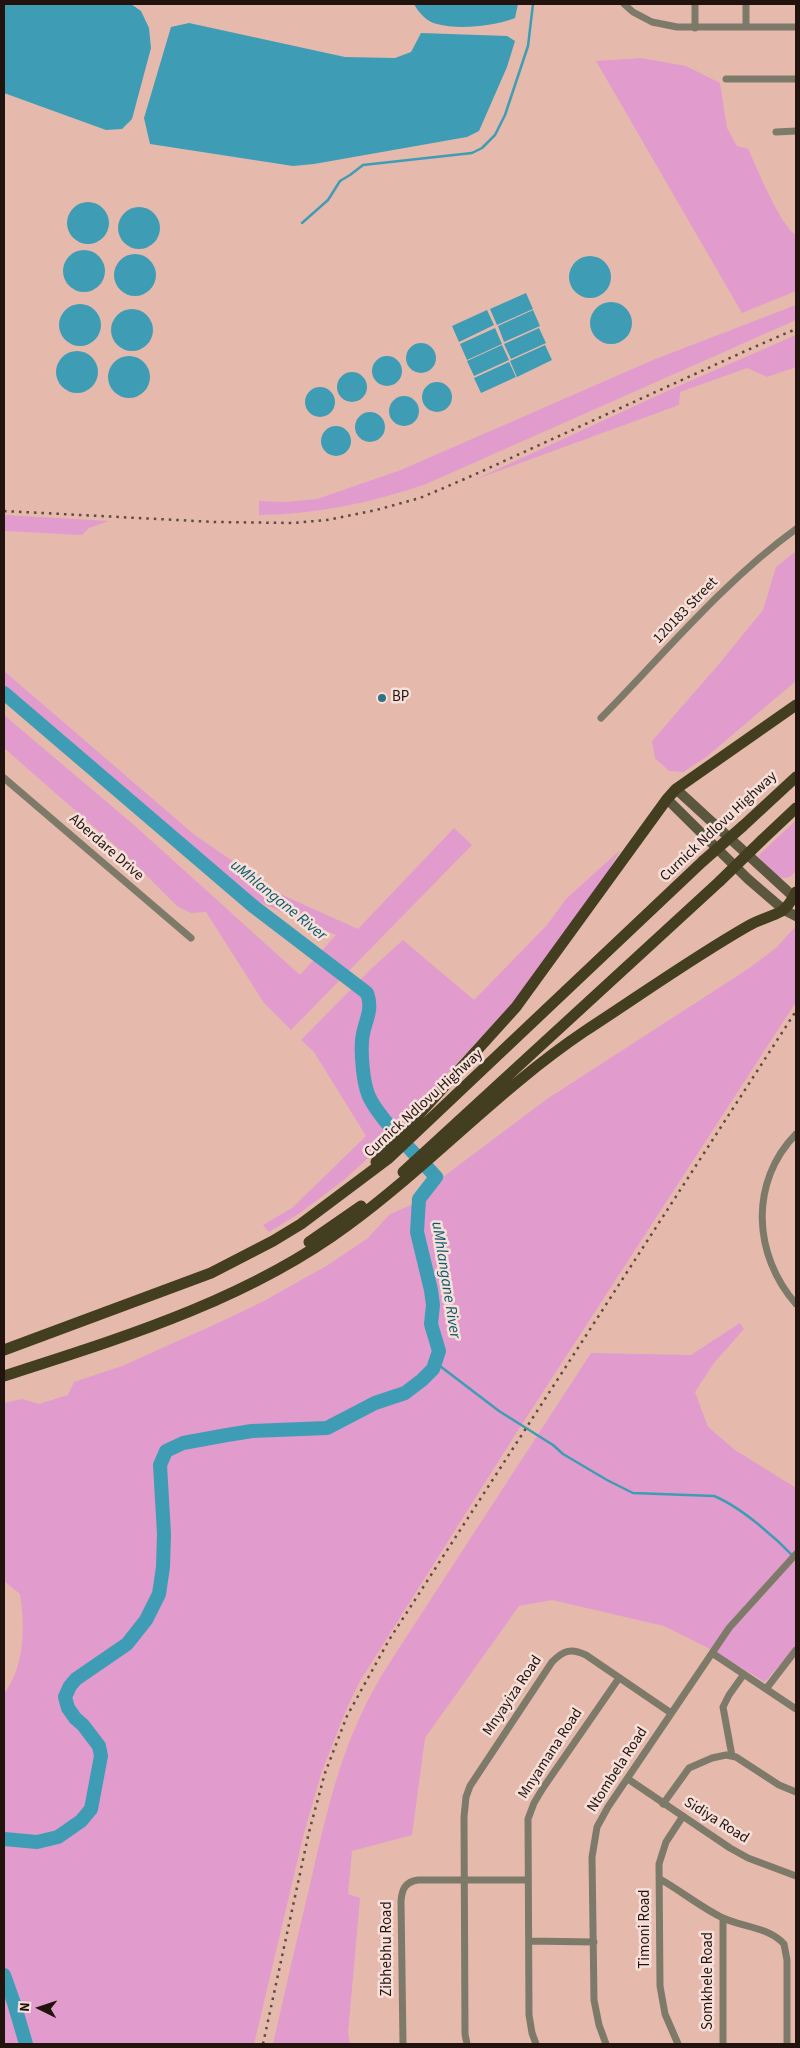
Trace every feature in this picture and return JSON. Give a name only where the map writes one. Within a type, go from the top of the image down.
[{"type":"main road","points":[[387,1155],[410,1126],[516,1007],[676,789],[796,705]]},
{"type":"main road","name":"Curnick Ndlovu Highway","points":[[4,1350],[211,1273],[273,1241],[301,1224],[364,1176],[515,1041],[703,861],[796,777]]},
{"type":"main road","points":[[422,1159],[564,1046],[748,926],[784,910],[795,896],[676,789]]},
{"type":"main road","points":[[667,799],[748,879],[784,910],[796,916]]},
{"type":"main road","points":[[4,1376],[146,1327],[248,1286],[337,1233],[422,1159],[796,808]]},
{"type":"main road","points":[[4,1369],[144,1321],[227,1288],[291,1254],[382,1195]]},
{"type":"street","points":[[624,4],[633,12],[652,22],[677,27],[796,27]]},
{"type":"street","points":[[695,4],[695,28]]},
{"type":"street","points":[[746,4],[746,27]]},
{"type":"street","points":[[726,78],[796,79]]},
{"type":"street","points":[[776,132],[796,131]]},
{"type":"street","name":"120183 Street","points":[[601,718],[742,574],[775,544],[796,529]]},
{"type":"street","name":"Aberdare Drive","points":[[4,778],[191,938]]},
{"type":"street","points":[[796,1134],[772,1171],[762,1207],[764,1245],[768,1258],[796,1304]]},
{"type":"street","name":"Ntombela Road","points":[[606,2044],[596,2015],[592,1857],[597,1827],[729,1628],[796,1554]]},
{"type":"street","name":"Mnyayiza Road","points":[[467,2044],[465,2034],[464,1806],[470,1786],[552,1662],[567,1650],[576,1650],[672,1713]]},
{"type":"street","points":[[766,1689],[796,1650]]},
{"type":"street","points":[[712,1653],[796,1709]]},
{"type":"street","points":[[732,1756],[723,1707],[744,1674]]},
{"type":"street","name":"Mnyamana Road","points":[[536,2044],[529,2015],[527,1836],[530,1812],[543,1788],[619,1678]]},
{"type":"street","points":[[663,1804],[681,1776],[689,1768],[712,1758],[732,1756],[788,1790],[796,1792]]},
{"type":"street","name":"Sidiya Road","points":[[628,1779],[663,1804],[748,1858],[796,1876]]},
{"type":"street","name":"Timoni Road","points":[[678,2044],[665,2014],[661,1995],[660,1880],[661,1854],[666,1842],[683,1816]]},
{"type":"street","points":[[464,1879],[527,1880]]},
{"type":"street","name":"Zibhebhu Road","points":[[403,2044],[401,1911],[403,1889],[410,1881],[464,1879]]},
{"type":"street","points":[[660,1880],[680,1890],[724,1918],[772,1935],[784,1944],[787,1960],[788,2044]]},
{"type":"street","name":"Somkhele Road","points":[[723,2044],[724,1918]]},
{"type":"street","points":[[529,1941],[594,1942]]},
{"type":"shaded area","points":[[641,58],[686,66],[720,83],[727,128],[737,146],[748,149],[782,219],[796,236],[796,291],[742,313],[596,61]]},
{"type":"shaded area","points":[[796,305],[796,320],[426,484],[385,497],[323,510],[259,515],[259,501],[284,502],[317,499],[401,470],[653,360]]},
{"type":"shaded area","points":[[796,335],[796,367],[767,377],[747,368],[680,392],[679,405],[474,480],[674,388]]},
{"type":"shaded area","points":[[4,515],[109,521],[89,528],[82,535],[4,531]]},
{"type":"shaded area","points":[[796,551],[796,681],[705,758],[683,772],[669,771],[655,758],[652,741],[763,610],[776,567]]},
{"type":"shaded area","points":[[4,671],[196,836],[262,881],[269,889],[358,929],[454,828],[472,845],[291,1030],[264,1003],[206,912],[191,913],[177,906],[126,855],[4,748],[4,715],[134,825],[300,975],[336,935],[254,900],[4,685]]},
{"type":"shaded area","points":[[796,820],[796,871],[791,876],[785,878],[771,871],[758,856]]},
{"type":"shaded area","points":[[620,850],[607,874],[520,995],[382,1145],[344,1180],[300,1213],[269,1232],[263,1225],[292,1208],[366,1136],[314,1052],[301,1040],[371,969],[403,940],[474,1000],[547,925],[566,899]]},
{"type":"shaded area","points":[[795,927],[796,1002],[515,1435],[360,1681],[346,1710],[322,1771],[304,1833],[254,2044],[4,2044],[4,1694],[11,1683],[20,1658],[23,1620],[20,1594],[4,1581],[4,1403],[22,1399],[39,1404],[68,1395],[74,1382],[122,1366],[216,1324],[264,1301],[328,1265],[368,1238],[390,1214],[423,1200],[438,1178],[443,1177],[547,1099],[748,969],[776,948]]},
{"type":"shaded area","points":[[740,1323],[744,1329],[714,1363],[695,1392],[708,1427],[735,1450],[796,1488],[796,1646],[765,1682],[708,1648],[664,1626],[552,1600],[519,1606],[425,1738],[412,1835],[352,1851],[348,1894],[360,1898],[348,2033],[350,2044],[273,2044],[324,1825],[339,1770],[360,1716],[390,1662],[591,1353],[691,1355]]},
{"type":"water","points":[[4,4],[131,4],[141,11],[149,28],[151,48],[132,119],[122,129],[106,130],[4,93]]},
{"type":"water","points":[[414,4],[518,4],[515,18],[507,21],[487,25],[456,27],[433,23],[423,16]]},
{"type":"water","points":[[189,23],[345,57],[395,58],[411,52],[421,33],[507,36],[515,41],[507,67],[479,131],[467,137],[293,166],[150,144],[144,118],[171,27]]},
{"type":"water","points":[[92,202],[100,205],[106,211],[109,223],[106,235],[100,241],[84,244],[76,241],[70,235],[67,219],[70,211],[76,205]]},
{"type":"water","points":[[143,207],[151,210],[157,216],[160,228],[157,240],[151,246],[135,249],[127,246],[121,240],[118,224],[121,216],[127,210]]},
{"type":"water","points":[[88,250],[96,253],[102,259],[105,271],[102,283],[96,289],[80,292],[72,289],[66,283],[63,267],[66,259],[72,253]]},
{"type":"water","points":[[139,254],[147,257],[153,263],[156,275],[153,287],[147,293],[131,296],[123,293],[117,287],[114,271],[117,263],[123,257]]},
{"type":"water","points":[[594,256],[602,259],[608,265],[611,277],[608,289],[602,295],[586,298],[578,295],[572,289],[569,273],[572,265],[578,259]]},
{"type":"water","points":[[526,293],[533,309],[497,325],[490,309]]},
{"type":"water","points":[[615,302],[623,305],[629,311],[632,323],[629,335],[623,341],[607,344],[599,341],[593,335],[590,319],[593,311],[599,305]]},
{"type":"water","points":[[84,304],[92,307],[98,313],[101,325],[98,337],[92,343],[76,346],[68,343],[62,337],[59,321],[62,313],[68,307]]},
{"type":"water","points":[[136,309],[144,312],[150,318],[153,330],[150,342],[144,348],[128,351],[120,348],[114,342],[111,326],[114,318],[120,312]]},
{"type":"water","points":[[487,310],[494,325],[459,342],[452,326]]},
{"type":"water","points":[[533,310],[540,326],[504,342],[498,326]]},
{"type":"water","points":[[495,328],[502,344],[467,360],[460,344]]},
{"type":"water","points":[[539,328],[546,343],[511,359],[504,344]]},
{"type":"water","points":[[421,343],[427,344],[435,352],[435,364],[427,372],[421,373],[415,372],[407,364],[406,358],[407,352],[415,344]]},
{"type":"water","points":[[502,345],[509,360],[474,376],[467,361]]},
{"type":"water","points":[[545,345],[552,360],[517,377],[510,361]]},
{"type":"water","points":[[81,351],[89,354],[95,360],[98,372],[95,384],[89,390],[73,393],[65,390],[59,384],[56,368],[59,360],[65,354]]},
{"type":"water","points":[[133,356],[141,359],[147,365],[150,377],[147,389],[141,395],[125,398],[117,395],[111,389],[108,373],[111,365],[117,359]]},
{"type":"water","points":[[387,356],[393,357],[401,365],[401,377],[393,385],[387,386],[381,385],[373,377],[372,371],[373,365],[381,357]]},
{"type":"water","points":[[509,362],[516,377],[481,393],[474,378]]},
{"type":"water","points":[[352,372],[358,373],[366,381],[366,393],[358,401],[352,402],[346,401],[338,393],[337,387],[338,381],[346,373]]},
{"type":"water","points":[[437,382],[443,383],[451,391],[451,403],[443,411],[437,412],[431,411],[423,403],[422,397],[423,391],[431,383]]},
{"type":"water","points":[[320,387],[326,388],[334,396],[334,408],[326,416],[320,417],[314,416],[306,408],[305,402],[306,396],[314,388]]},
{"type":"water","points":[[404,396],[410,397],[418,405],[418,417],[410,425],[404,426],[398,425],[390,417],[389,411],[390,405],[398,397]]},
{"type":"water","points":[[370,412],[376,413],[384,421],[384,433],[376,441],[370,442],[364,441],[356,433],[355,427],[356,421],[364,413]]},
{"type":"water","points":[[336,426],[342,427],[350,435],[350,447],[342,455],[336,456],[330,455],[322,447],[321,441],[322,435],[330,427]]},
{"type":"waterway","points":[[302,223],[328,200],[340,181],[363,165],[472,153],[482,148],[495,135],[505,115],[528,46],[533,4]]},
{"type":"waterway","name":"uMhlangane River","points":[[4,693],[253,906],[367,993],[369,1006],[362,1041],[366,1089],[380,1114],[436,1177],[419,1199],[417,1232],[431,1290],[433,1305],[431,1324],[439,1351],[433,1369],[405,1393],[375,1403],[327,1428],[252,1431],[183,1443],[166,1451],[160,1465],[164,1534],[163,1567],[159,1594],[146,1620],[127,1644],[76,1679],[65,1697],[68,1708],[99,1746],[101,1756],[91,1809],[81,1821],[58,1837],[37,1842],[4,1839]]},
{"type":"waterway","points":[[439,1351],[436,1363],[499,1411],[553,1445],[563,1454],[607,1480],[633,1493],[714,1496],[747,1515],[796,1559]]},
{"type":"waterway","name":"uMhlangane River","points":[[4,1975],[26,2044]]},
{"type":"railway","points":[[4,511],[215,522],[292,523],[327,520],[376,510],[420,498],[467,478],[796,329]]},
{"type":"railway","points":[[263,2044],[309,1832],[325,1773],[347,1716],[389,1640],[796,1011]]},
{"type":"place","name":"BP","points":[[382,698]]}]
